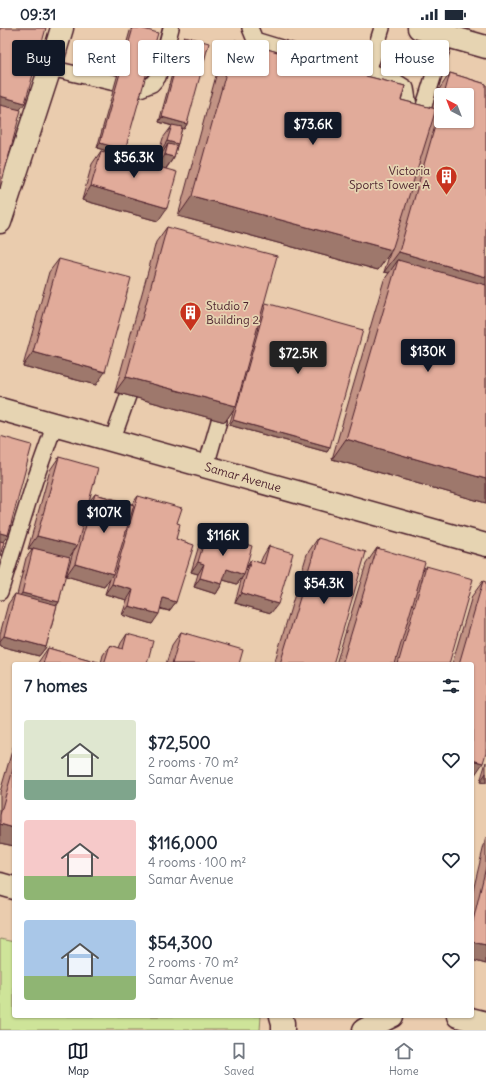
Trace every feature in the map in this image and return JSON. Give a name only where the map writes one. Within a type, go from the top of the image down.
[{"type":"main road","points":[[58,40],[62,28]]},
{"type":"main road","points":[[419,28],[486,47]]},
{"type":"main road","points":[[0,222],[47,76]]},
{"type":"main road","name":"Samar Avenue","points":[[0,409],[486,544]]},
{"type":"main road","points":[[0,884],[12,887]]},
{"type":"main road","points":[[282,1018],[283,1030]]},
{"type":"main road","points":[[364,1030],[388,1018]]},
{"type":"main road","points":[[466,1018],[486,1023]]},
{"type":"lane","points":[[140,89],[152,84],[158,76],[171,28]]},
{"type":"lane","points":[[250,28],[255,40],[277,47]]},
{"type":"lane","points":[[373,57],[382,28]]},
{"type":"lane","points":[[373,72],[392,79],[406,88],[410,126],[446,36]]},
{"type":"lane","points":[[65,71],[115,83]]},
{"type":"lane","points":[[112,441],[128,396]]},
{"type":"lane","points":[[206,466],[219,420]]},
{"type":"lane","points":[[0,592],[35,480],[55,424]]},
{"type":"green space","points":[[0,939],[12,942],[12,1018],[261,1018],[260,1030],[0,1030]]},
{"type":"building","points":[[0,28],[46,28],[43,40],[12,40],[12,76],[33,76],[25,103],[0,96]]},
{"type":"building","points":[[133,28],[140,28],[158,33],[156,40],[138,40],[138,76],[146,76],[125,150],[100,143],[119,76],[130,76],[130,40]]},
{"type":"building","points":[[184,36],[198,40],[183,40]]},
{"type":"building","points":[[204,42],[209,43],[204,61]]},
{"type":"building","points":[[269,50],[277,52],[277,76],[366,76],[405,86],[401,100],[434,108],[434,115],[392,250],[192,196],[225,76],[269,76]]},
{"type":"building","name":"Victoria Sports Tower A","points":[[450,73],[486,84],[486,277],[399,252],[434,128],[474,128],[474,88],[446,88]]},
{"type":"building","points":[[173,76],[200,76],[187,124],[162,117]]},
{"type":"building","points":[[0,105],[21,110],[0,189]]},
{"type":"building","points":[[172,125],[182,127],[178,144],[167,141]]},
{"type":"building","points":[[168,144],[177,146],[174,157],[165,155]]},
{"type":"building","points":[[101,151],[177,172],[167,208],[91,186]]},
{"type":"building","name":"Studio 7 Building 2","points":[[167,227],[277,256],[236,406],[126,377]]},
{"type":"building","points":[[59,259],[131,278],[105,372],[33,352]]},
{"type":"building","points":[[398,260],[486,285],[486,479],[346,439]]},
{"type":"building","points":[[266,303],[363,330],[330,447],[233,420]]},
{"type":"building","points":[[0,436],[32,445],[8,535],[0,533]]},
{"type":"building","points":[[59,457],[98,468],[77,546],[37,536]]},
{"type":"building","points":[[95,494],[134,505],[113,574],[75,563]]},
{"type":"building","points":[[138,496],[182,508],[177,523],[180,524],[176,539],[194,545],[176,602],[163,598],[159,614],[129,606],[133,590],[112,584]]},
{"type":"building","points":[[207,532],[252,546],[244,575],[227,569],[222,584],[200,578],[204,564],[198,562]]},
{"type":"building","points":[[318,538],[366,552],[334,662],[281,662]]},
{"type":"building","points":[[0,541],[4,542],[0,556]]},
{"type":"building","points":[[269,546],[293,553],[278,604],[241,593],[251,560],[264,564]]},
{"type":"building","points":[[33,548],[70,557],[59,602],[22,593]]},
{"type":"building","points":[[377,548],[425,562],[396,662],[343,662]]},
{"type":"building","points":[[426,566],[473,579],[450,662],[399,662]]},
{"type":"building","points":[[483,581],[486,582],[486,753],[483,763],[474,761],[474,662],[460,662]]},
{"type":"building","points":[[15,594],[57,605],[46,647],[4,636]]},
{"type":"building","points":[[181,632],[243,650],[240,662],[173,662]]},
{"type":"building","points":[[127,634],[153,641],[148,662],[105,662],[110,645],[123,649]]},
{"type":"building","points":[[48,648],[98,662],[44,662]]},
{"type":"building","points":[[12,773],[12,827],[0,824],[0,815]]},
{"type":"building","points":[[486,867],[486,945],[474,942],[474,917]]},
{"type":"place","name":"Victoria Sports Tower A","points":[[446,196]]},
{"type":"place","name":"Studio 7 Building 2","points":[[190,332]]}]
